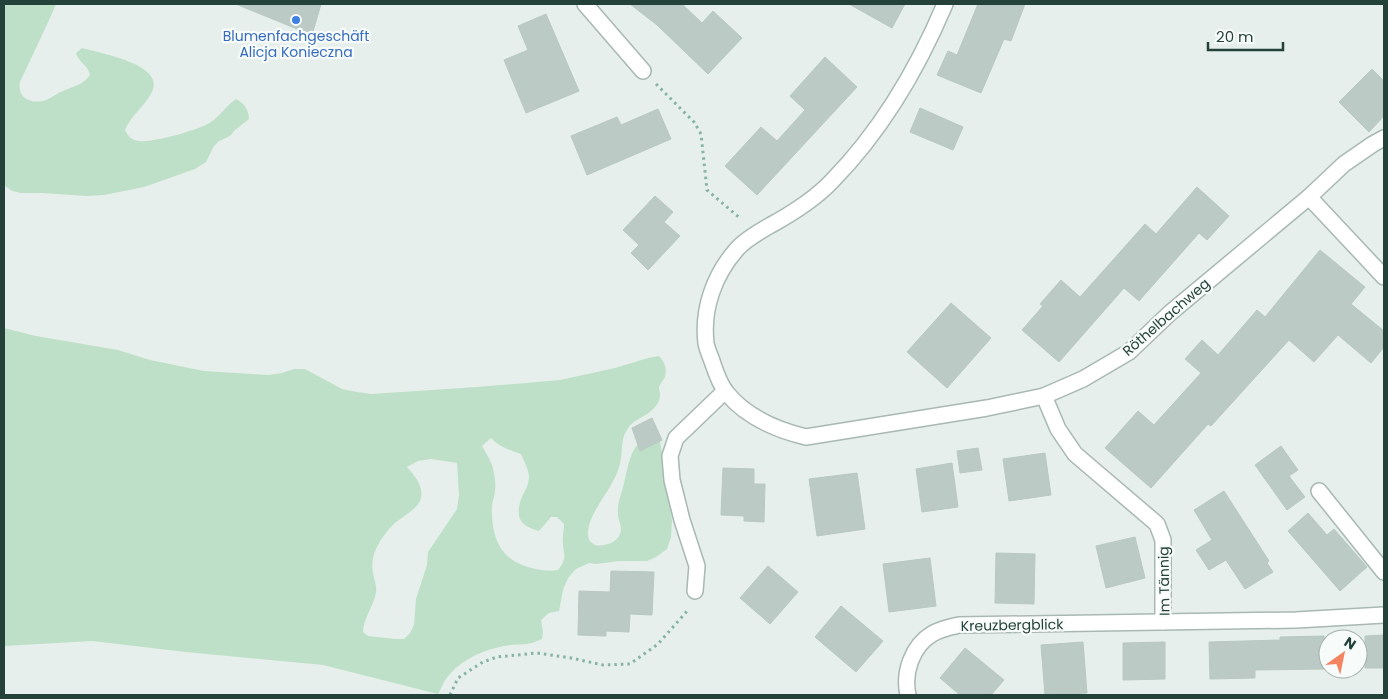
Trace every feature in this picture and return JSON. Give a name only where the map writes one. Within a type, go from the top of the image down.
[{"type":"street","points":[[585,4],[643,71]]},
{"type":"street","points":[[695,591],[696,566],[674,488],[670,456],[676,438],[725,391],[706,345],[705,317],[712,290],[723,268],[738,248],[757,232],[799,208],[831,182],[873,134],[907,82],[938,21],[944,4]]},
{"type":"street","name":"Röthelbachweg","points":[[725,391],[739,405],[762,421],[788,433],[806,437],[922,420],[1044,396],[1083,379],[1128,352],[1170,313],[1309,197],[1344,164],[1384,138]]},
{"type":"street","points":[[1309,197],[1384,277]]},
{"type":"street","name":"Im Tännig","points":[[1044,396],[1058,429],[1075,454],[1156,524],[1163,540],[1163,622],[1296,620],[1384,615]]},
{"type":"street","points":[[1320,491],[1384,572]]},
{"type":"street","name":"Kreuzbergblick","points":[[908,695],[906,683],[912,656],[922,642],[942,629],[959,625],[1163,622]]},
{"type":"path","points":[[643,71],[694,122],[701,134],[707,190],[757,232]]},
{"type":"path","points":[[450,695],[458,678],[483,662],[497,658],[537,653],[603,665],[630,664],[658,644],[676,624],[688,610],[695,591]]},
{"type":"green space","points":[[4,4],[56,4],[20,82],[23,96],[30,101],[46,100],[78,85],[90,75],[76,53],[82,48],[129,61],[149,74],[154,82],[152,92],[146,102],[125,130],[134,140],[154,140],[197,129],[214,120],[236,99],[245,107],[249,119],[230,136],[219,141],[214,146],[206,162],[195,169],[144,187],[104,195],[87,196],[12,191],[4,185]]},
{"type":"green space","points":[[4,328],[36,336],[118,350],[150,360],[204,371],[268,375],[294,369],[305,369],[342,389],[371,394],[560,380],[659,356],[664,363],[666,374],[659,387],[660,395],[658,402],[651,411],[632,424],[625,434],[618,470],[592,517],[588,533],[589,540],[594,545],[605,545],[619,536],[621,530],[618,506],[630,459],[633,451],[643,440],[651,439],[660,442],[667,478],[672,521],[671,537],[667,549],[647,561],[589,563],[576,569],[568,578],[563,590],[559,611],[549,613],[541,620],[542,639],[532,643],[507,645],[482,652],[456,668],[445,681],[438,694],[323,665],[92,641],[4,646]],"holes":[[[491,438],[501,446],[521,454],[527,468],[529,480],[519,506],[519,516],[523,524],[539,531],[551,517],[557,517],[564,524],[564,558],[558,570],[539,570],[520,564],[512,560],[500,547],[494,532],[493,523],[492,505],[495,494],[495,480],[489,459],[482,446]],[[431,459],[457,463],[459,495],[457,509],[428,552],[427,565],[416,599],[414,625],[410,633],[404,639],[368,636],[363,632],[376,592],[372,567],[375,552],[391,527],[414,509],[421,498],[420,485],[407,467],[418,461]]]},
{"type":"building","name":"Blumenfachgeschäft Alicja Konieczna","points":[[238,4],[321,4],[312,35]]},
{"type":"building","points":[[630,4],[682,4],[702,23],[713,11],[742,38],[708,74],[657,25]]},
{"type":"building","points":[[849,4],[905,4],[892,28]]},
{"type":"building","points":[[978,4],[1025,4],[1011,41],[1004,39],[981,93],[937,75],[948,51],[957,55]]},
{"type":"building","points":[[546,14],[579,91],[526,113],[504,60],[528,50],[518,26]]},
{"type":"building","points":[[825,57],[857,87],[757,195],[725,166],[761,127],[777,141],[805,110],[790,96]]},
{"type":"building","points":[[1372,69],[1384,81],[1384,116],[1369,132],[1339,102]]},
{"type":"building","points":[[920,108],[963,127],[953,150],[910,132]]},
{"type":"building","points":[[658,109],[671,139],[587,175],[571,136],[617,117],[621,125]]},
{"type":"building","points":[[1197,187],[1229,216],[1207,240],[1199,233],[1139,301],[1124,288],[1059,362],[1022,330],[1043,306],[1040,304],[1061,280],[1080,297],[1145,224],[1156,234]]},
{"type":"building","points":[[655,196],[673,212],[664,222],[680,236],[648,270],[631,253],[639,245],[623,230]]},
{"type":"building","points":[[1320,250],[1365,287],[1351,304],[1384,331],[1384,347],[1371,363],[1338,335],[1314,362],[1289,340],[1211,426],[1208,424],[1151,488],[1105,448],[1138,411],[1154,425],[1201,373],[1185,359],[1202,340],[1218,355],[1257,310],[1265,317]]},
{"type":"building","points":[[951,303],[991,338],[947,388],[907,352]]},
{"type":"building","points":[[652,418],[662,440],[640,451],[632,428]]},
{"type":"building","points":[[1281,446],[1298,470],[1289,476],[1305,497],[1287,510],[1255,465]]},
{"type":"building","points":[[978,448],[982,470],[960,473],[957,451]]},
{"type":"building","points":[[1045,453],[1051,495],[1009,501],[1003,459]]},
{"type":"building","points":[[952,463],[958,507],[922,512],[916,469]]},
{"type":"building","points":[[723,468],[754,469],[754,484],[765,484],[764,522],[744,521],[744,516],[721,515]]},
{"type":"building","points":[[857,473],[865,529],[817,536],[809,479]]},
{"type":"building","points":[[1224,491],[1269,561],[1267,563],[1273,572],[1245,589],[1226,560],[1209,570],[1196,550],[1212,540],[1194,510]]},
{"type":"building","points":[[1308,513],[1327,535],[1334,529],[1367,567],[1340,591],[1288,531]]},
{"type":"building","points":[[1135,537],[1145,578],[1106,588],[1096,546]]},
{"type":"building","points":[[996,553],[1035,554],[1034,604],[995,603]]},
{"type":"building","points":[[930,558],[936,606],[889,612],[883,564]]},
{"type":"building","points":[[768,566],[798,592],[770,624],[740,598]]},
{"type":"building","points":[[611,571],[654,572],[652,615],[630,614],[629,632],[606,631],[606,636],[578,635],[579,591],[610,592]]},
{"type":"building","points":[[841,606],[883,641],[856,672],[815,637]]},
{"type":"building","points":[[1384,635],[1384,668],[1368,668],[1368,636]]},
{"type":"building","points":[[1318,636],[1318,669],[1255,670],[1255,678],[1210,679],[1209,642],[1280,640],[1280,637]]},
{"type":"building","points":[[1083,642],[1087,693],[1045,695],[1041,645]]},
{"type":"building","points":[[1165,642],[1165,679],[1123,680],[1123,643]]},
{"type":"building","points":[[965,648],[1004,680],[991,695],[960,695],[940,678]]},
{"type":"place","name":"Blumenfachgeschäft Alicja Konieczna","points":[[296,20]]}]
